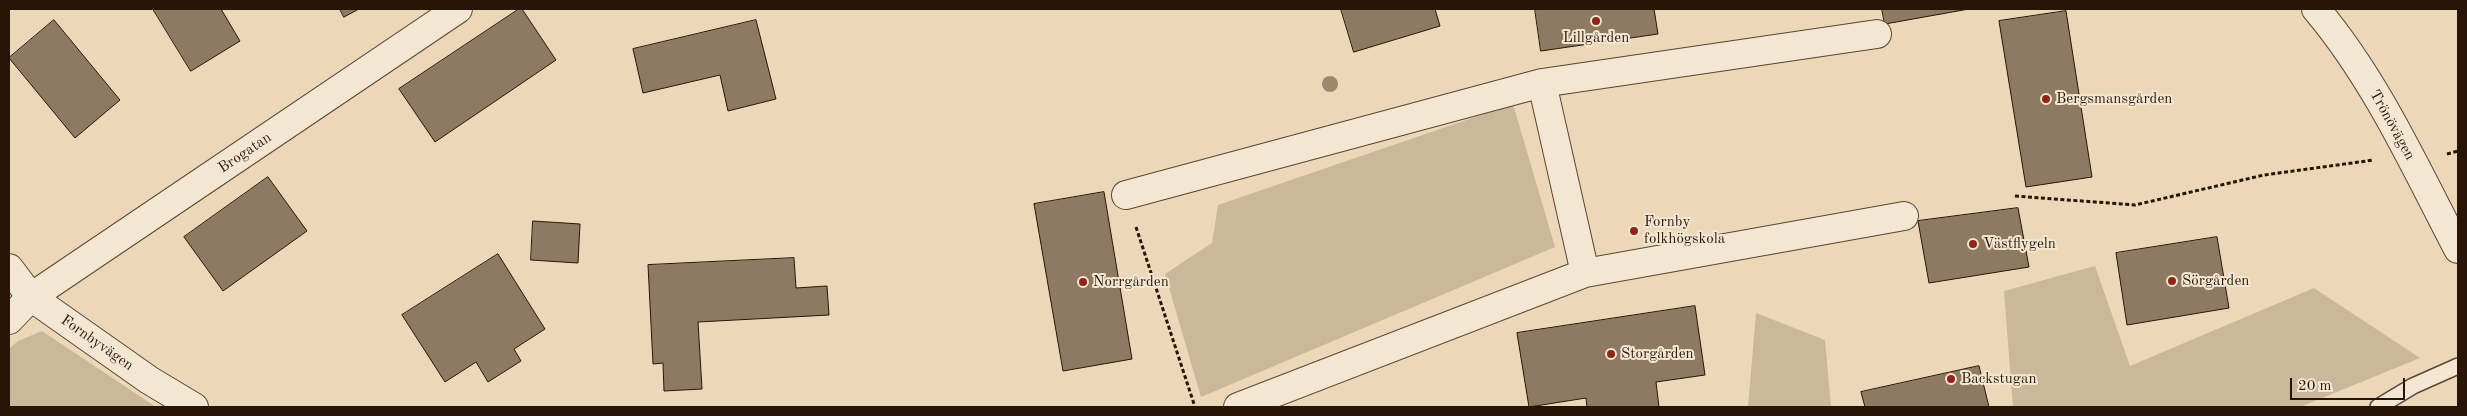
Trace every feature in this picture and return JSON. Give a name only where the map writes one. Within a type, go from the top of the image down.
[{"type":"street","name":"Brogatan","points":[[9,320],[31,297],[458,9]]},
{"type":"street","name":"Trönövägen","points":[[2316,9],[2350,53],[2380,101],[2458,249]]},
{"type":"street","points":[[1126,195],[1542,83],[1877,34]]},
{"type":"street","points":[[1542,83],[1585,273]]},
{"type":"street","points":[[1238,407],[1585,273],[1904,216]]},
{"type":"street","name":"Fornbyvägen","points":[[9,268],[31,297],[149,380],[194,407]]},
{"type":"lane","points":[[2378,407],[2413,386],[2458,366]]},
{"type":"path","points":[[2015,196],[2135,205],[2264,175],[2409,155]]},
{"type":"path","points":[[1126,195],[1195,407]]},
{"type":"shaded area","points":[[1513,104],[1555,247],[1201,397],[1165,274],[1212,243],[1218,205]]},
{"type":"shaded area","points":[[2095,266],[2130,366],[2314,288],[2420,358],[2300,407],[2013,407],[2004,291]]},
{"type":"shaded area","points":[[1756,313],[1825,340],[1831,407],[1748,407]]},
{"type":"shaded area","points":[[42,331],[156,407],[9,407],[9,349],[18,341]]},
{"type":"building","points":[[153,9],[221,9],[240,41],[191,71]]},
{"type":"building","points":[[340,9],[359,9],[344,17]]},
{"type":"building","points":[[519,9],[522,9],[556,60],[435,142],[399,89]]},
{"type":"building","points":[[1341,9],[1435,9],[1440,26],[1354,52]]},
{"type":"building","name":"Lillgården","points":[[1535,9],[1654,9],[1658,34],[1541,51]]},
{"type":"building","points":[[1882,9],[1969,9],[1885,24]]},
{"type":"building","name":"Bergsmansgården","points":[[2066,11],[2092,177],[2026,187],[1999,21]]},
{"type":"building","points":[[54,20],[120,100],[75,138],[9,58]]},
{"type":"building","points":[[756,20],[776,99],[728,111],[720,75],[643,93],[633,49]]},
{"type":"building","points":[[268,177],[307,231],[223,291],[184,237]]},
{"type":"building","name":"Norrgården","points":[[1104,192],[1132,359],[1063,371],[1034,204]]},
{"type":"building","name":"Västflygeln","points":[[2018,208],[2029,267],[1929,283],[1918,221]]},
{"type":"building","points":[[533,221],[580,224],[578,263],[531,260]]},
{"type":"building","name":"Sörgården","points":[[2217,237],[2229,308],[2127,325],[2116,253]]},
{"type":"building","points":[[498,254],[545,329],[514,349],[521,361],[488,382],[476,362],[445,382],[402,315]]},
{"type":"building","points":[[794,258],[796,288],[827,286],[829,315],[698,322],[702,389],[664,391],[663,363],[653,364],[648,265]]},
{"type":"building","name":"Storgården","points":[[1695,306],[1705,375],[1656,382],[1659,407],[1587,407],[1586,398],[1529,407],[1517,333]]},
{"type":"building","name":"Backstugan","points":[[1979,366],[1989,407],[1865,407],[1861,392]]},
{"type":"place","name":"Lillgården","points":[[1596,21]]},
{"type":"place","name":"Bergsmansgården","points":[[2046,99]]},
{"type":"place","name":"Fornby folkhögskola","points":[[1634,231]]},
{"type":"place","name":"Västflygeln","points":[[1973,244]]},
{"type":"place","name":"Sörgården","points":[[2172,281]]},
{"type":"place","name":"Norrgården","points":[[1083,282]]},
{"type":"place","name":"Storgården","points":[[1611,354]]},
{"type":"place","name":"Backstugan","points":[[1951,379]]}]
